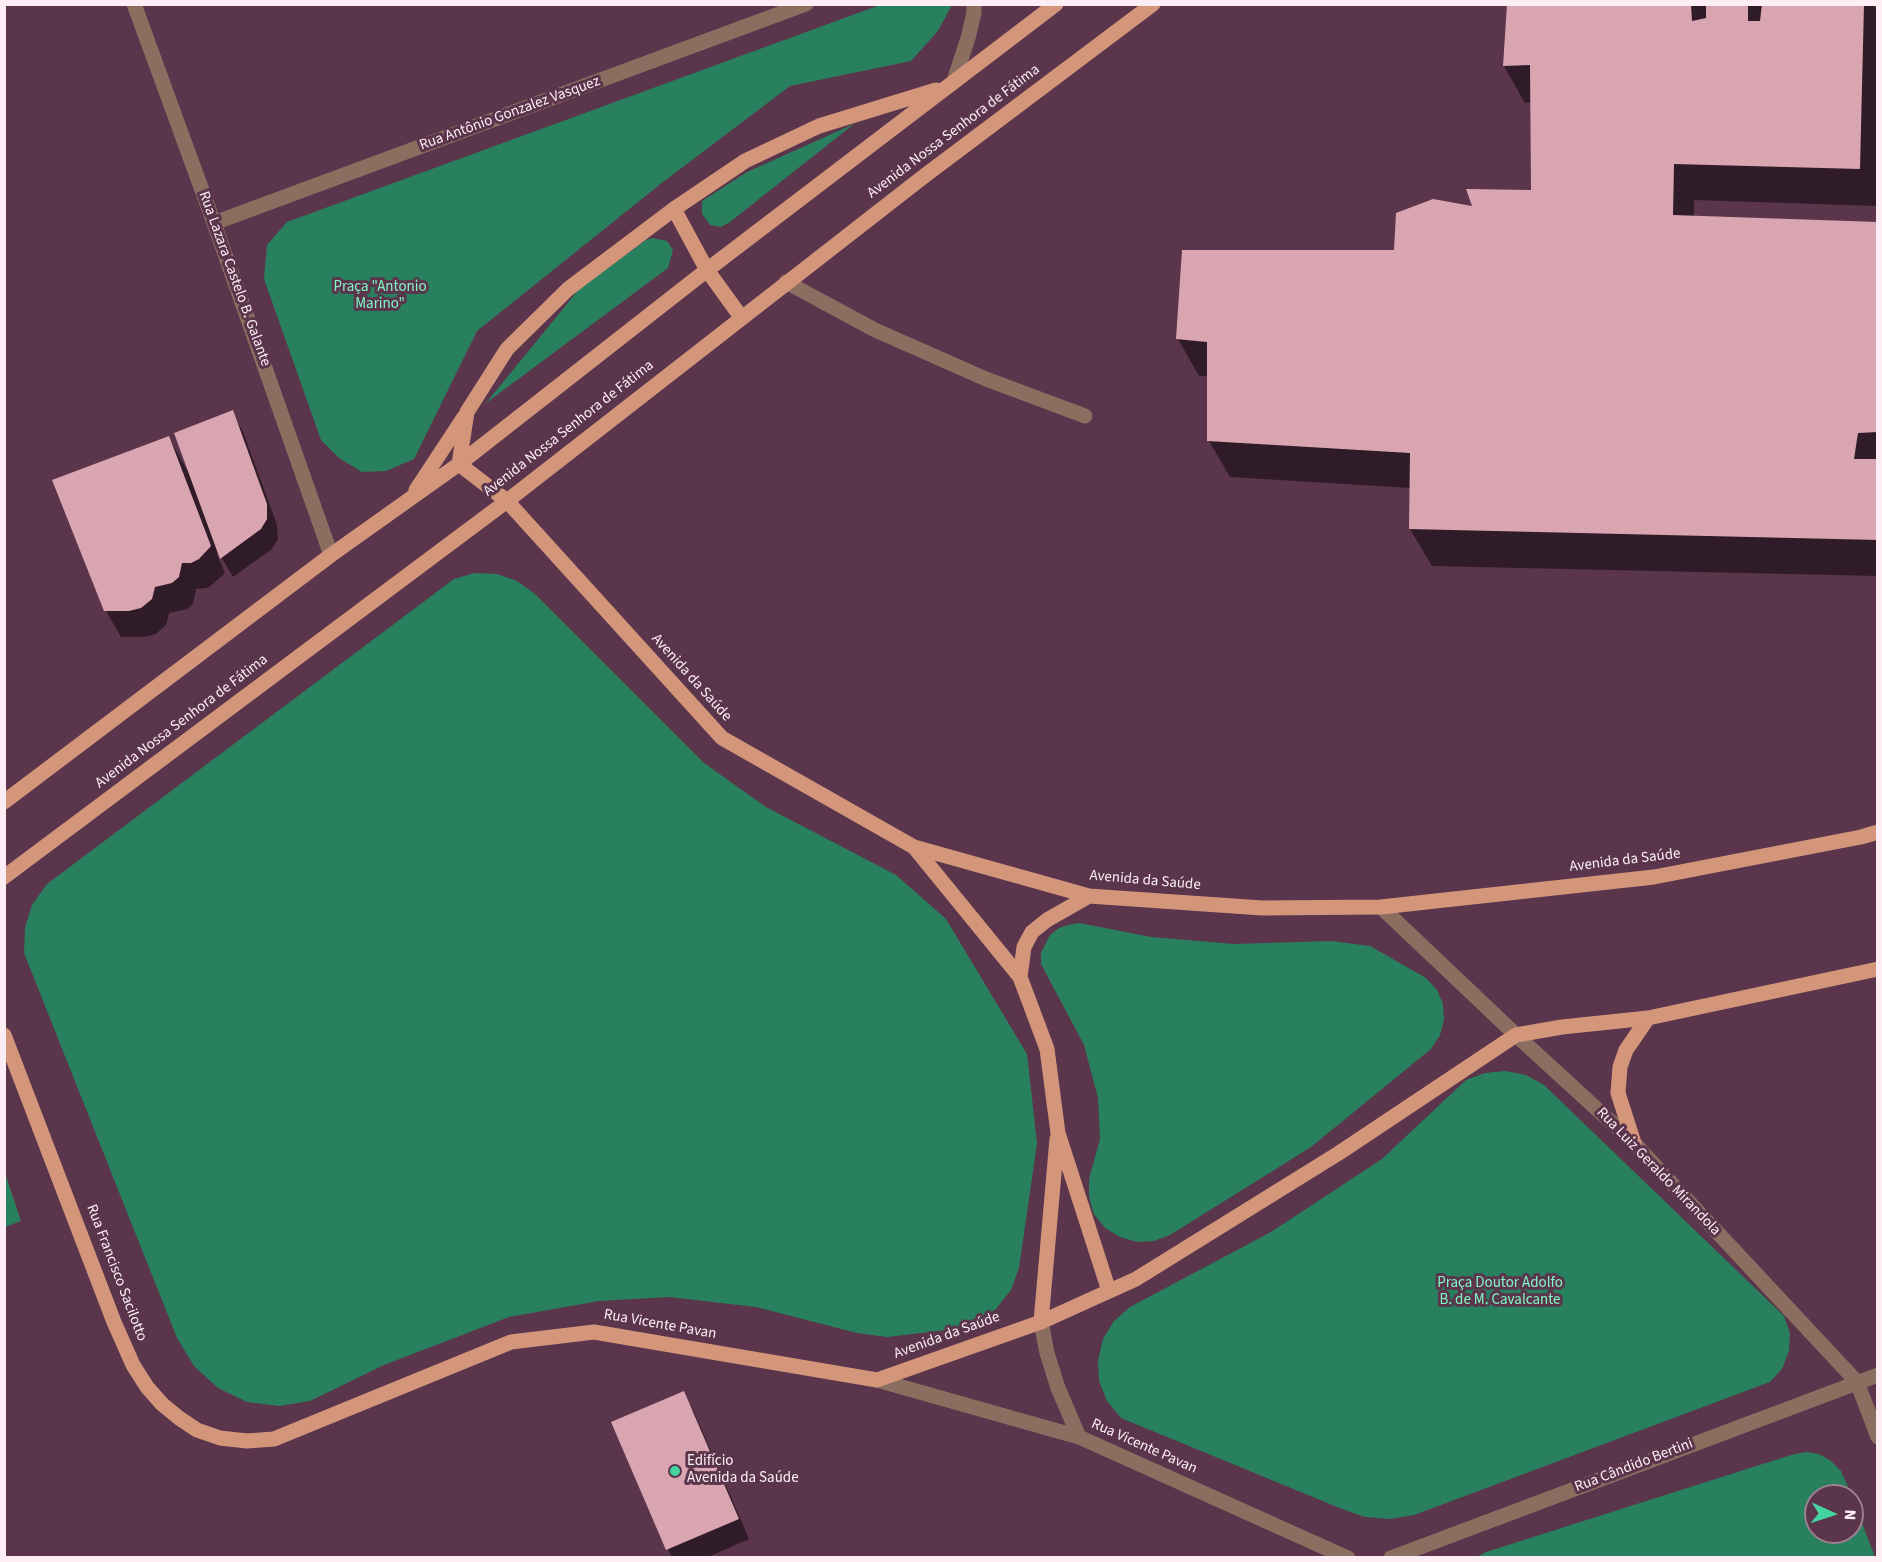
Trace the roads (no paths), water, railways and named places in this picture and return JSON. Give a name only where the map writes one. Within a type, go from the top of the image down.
[{"type":"main road","points":[[4,802],[331,555],[459,464],[707,270],[1056,4]]},
{"type":"main road","points":[[1127,4],[1136,17]]},
{"type":"main road","name":"Avenida Nossa Senhora de Fátima","points":[[4,877],[507,501],[786,282],[1153,4]]},
{"type":"main road","points":[[411,497],[507,349],[568,289],[674,209],[745,161],[819,126],[951,84]]},
{"type":"main road","points":[[674,209],[707,270],[741,317]]},
{"type":"main road","points":[[459,464],[467,412]]},
{"type":"main road","name":"Avenida da Saúde","points":[[459,464],[507,501],[722,738],[914,847],[1089,896],[1262,908],[1381,907],[1654,877],[1878,832]]},
{"type":"main road","points":[[914,847],[1020,977],[1047,1049],[1058,1133],[1109,1291]]},
{"type":"main road","points":[[1020,977],[1024,947],[1032,932],[1047,920],[1089,896]]},
{"type":"main road","name":"Avenida da Saúde","points":[[877,1380],[1041,1322],[1136,1279],[1339,1154],[1516,1035],[1562,1027],[1648,1018],[1878,969]]},
{"type":"main road","points":[[1634,1143],[1618,1093],[1620,1067],[1626,1050],[1648,1018]]},
{"type":"main road","name":"Rua Francisco Sacilotto","points":[[4,1035],[114,1322],[133,1365],[147,1387],[162,1404],[197,1430],[220,1438],[247,1441],[274,1439]]},
{"type":"main road","name":"Rua Vicente Pavan","points":[[1041,1322],[1058,1133]]},
{"type":"main road","name":"Rua Vicente Pavan","points":[[274,1439],[511,1342],[594,1332],[877,1380]]},
{"type":"street","name":"Rua Lazara Castelo B. Galante","points":[[134,4],[331,555]]},
{"type":"street","name":"Rua Antônio Gonzalez Vasquez","points":[[214,223],[806,4]]},
{"type":"street","points":[[951,84],[968,38],[974,4]]},
{"type":"street","points":[[786,282],[875,330],[986,379],[1085,416]]},
{"type":"street","name":"Rua Luiz Geraldo Mirandola","points":[[1381,907],[1634,1143],[1857,1382],[1878,1437]]},
{"type":"street","name":"Rua Vicente Pavan","points":[[1041,1322],[1047,1353],[1058,1388],[1079,1437],[1348,1557]]},
{"type":"street","name":"Rua Cândido Bertini","points":[[1391,1557],[1878,1376]]},
{"type":"street","points":[[877,1380],[1079,1437]]},
{"type":"place","name":"Edifício Avenida da Saúde","points":[[675,1471]]},
{"type":"park label","name":"Praça \"Antonio Marino\"","points":[[380,296]]},
{"type":"park label","name":"Praça Doutor Adolfo B. de M. Cavalcante","points":[[1500,1292]]}]
